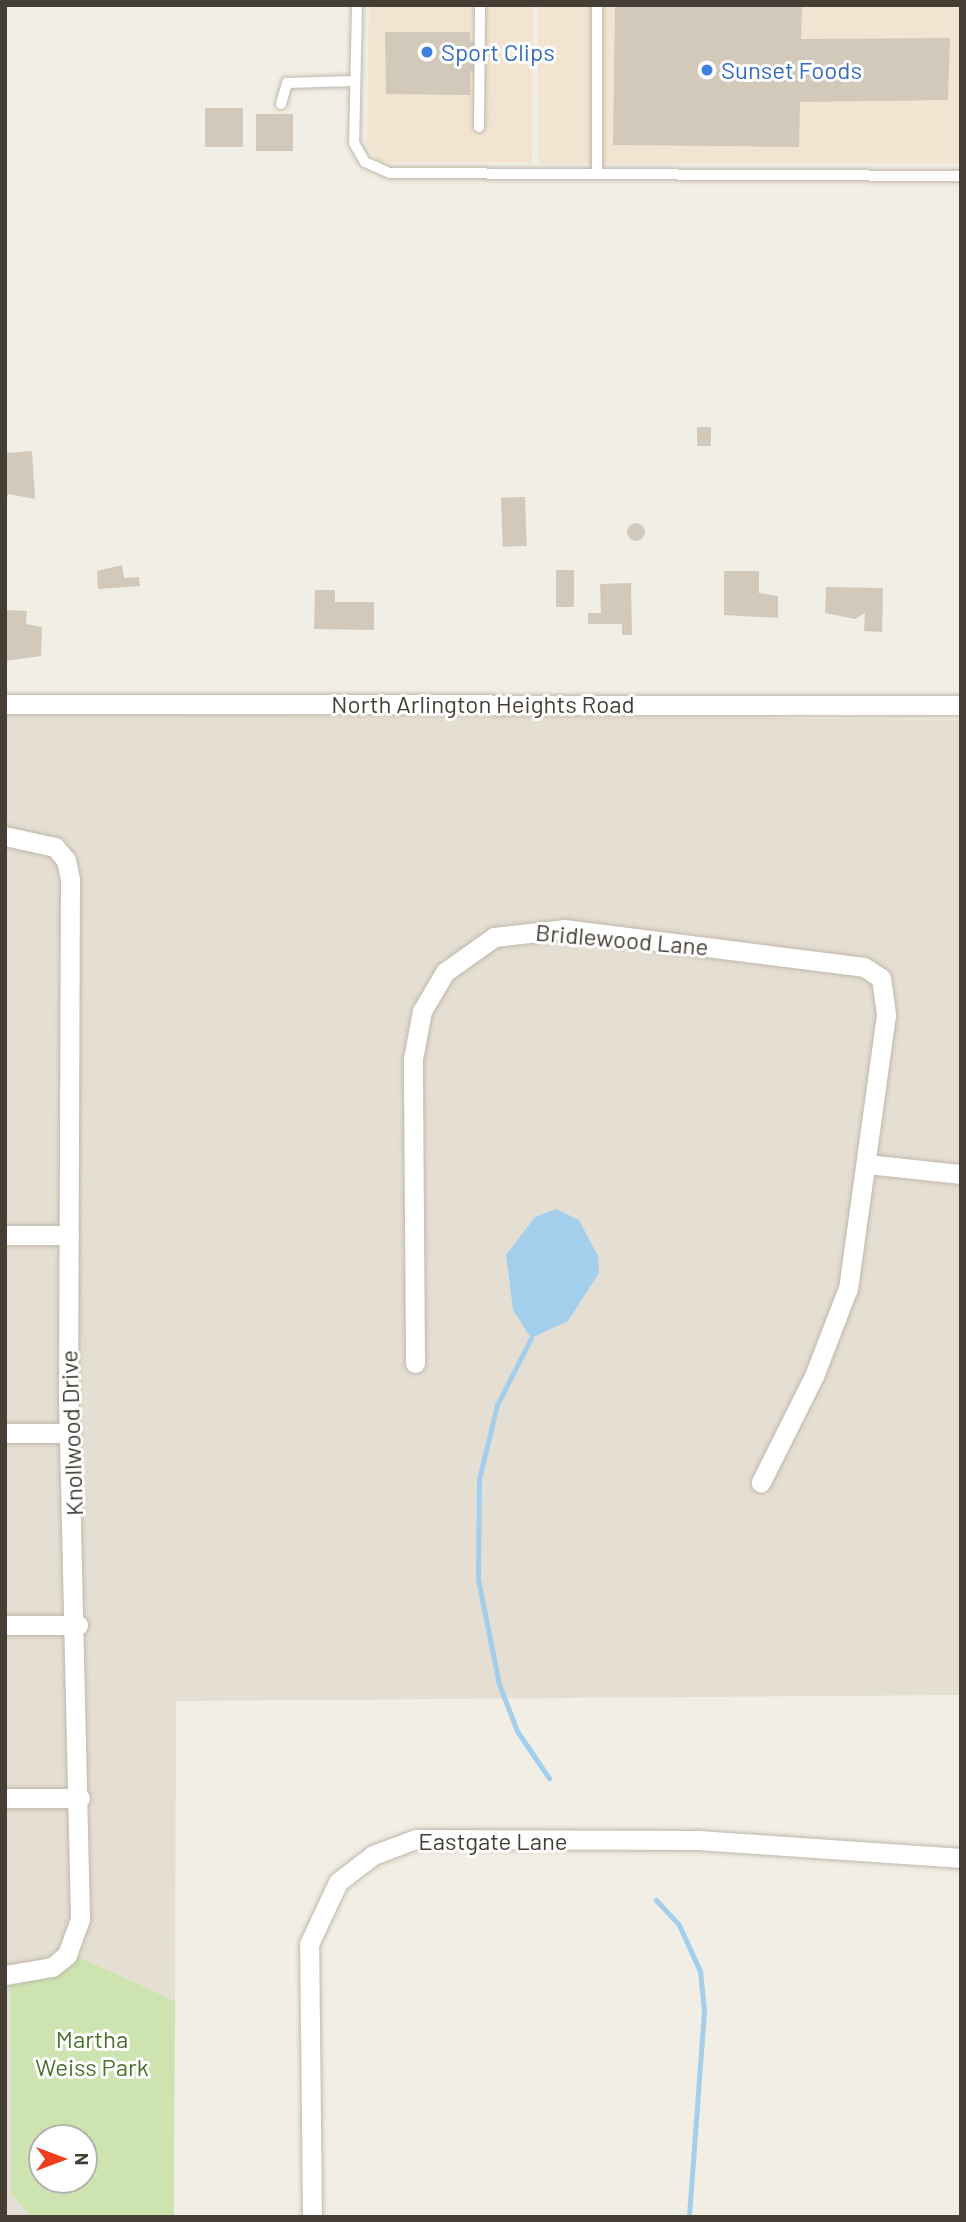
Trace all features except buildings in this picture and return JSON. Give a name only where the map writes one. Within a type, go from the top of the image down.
[{"type":"street","name":"North Arlington Heights Road","points":[[5,704],[961,705]]},
{"type":"street","name":"Knollwood Drive","points":[[5,836],[55,847],[66,860],[70,879],[70,1433],[78,1625],[80,1798],[76,1939],[51,1967],[5,1975]]},
{"type":"street","name":"Bridlewood Lane","points":[[415,1363],[416,1032],[445,972],[494,937],[564,929],[828,960],[875,973],[885,989],[886,1015],[867,1164],[837,1320],[761,1482]]},
{"type":"street","points":[[867,1164],[961,1174]]},
{"type":"street","points":[[5,1235],[69,1235]]},
{"type":"street","points":[[5,1433],[70,1433]]},
{"type":"street","points":[[5,1625],[78,1625]]},
{"type":"street","points":[[5,1798],[80,1798]]},
{"type":"street","name":"Eastgate Lane","points":[[312,2217],[309,1944],[338,1882],[373,1855],[416,1839],[698,1840],[961,1858]]},
{"type":"lane","points":[[356,5],[354,143],[365,162],[390,173],[961,176]]},
{"type":"lane","points":[[597,5],[597,173]]},
{"type":"lane","points":[[479,127],[480,7]]},
{"type":"lane","points":[[281,104],[287,83],[354,81]]},
{"type":"shaded area","points":[[369,5],[533,5],[532,162],[379,162],[367,147]]},
{"type":"shaded area","points":[[538,5],[961,5],[961,163],[538,163]]},
{"type":"shaded area","points":[[5,713],[961,720],[961,1695],[176,1701],[175,2001],[77,1956],[30,2124],[28,2124],[11,2194],[32,2217],[5,2217]]},
{"type":"green space","name":"Martha Weiss Park","points":[[77,1956],[175,2001],[174,2217],[32,2217],[11,2194],[10,1982],[65,1967]]},
{"type":"water","points":[[556,1209],[579,1220],[598,1256],[599,1273],[568,1321],[531,1338],[513,1310],[506,1255],[535,1217]]},
{"type":"waterway","points":[[531,1338],[497,1405],[479,1479],[478,1579],[499,1684],[517,1731],[549,1778]]},
{"type":"waterway","points":[[656,1900],[679,1925],[700,1971],[704,2011],[689,2217]]},
{"type":"place","name":"Sport Clips","points":[[427,52]]},
{"type":"place","name":"Sunset Foods","points":[[707,70]]}]
